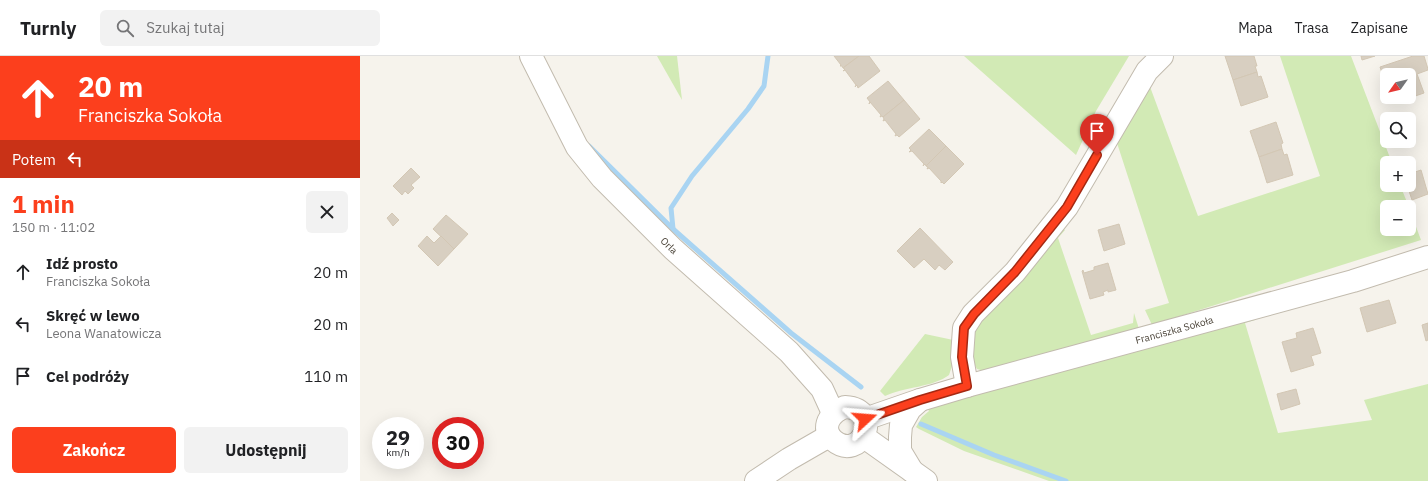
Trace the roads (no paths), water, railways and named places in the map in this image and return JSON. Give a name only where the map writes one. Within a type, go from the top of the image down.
[{"type":"street","name":"Orla","points":[[530,56],[577,147],[602,178],[674,249],[789,352],[822,389],[833,413]]},
{"type":"street","points":[[967,386],[962,357],[964,328],[974,314],[1015,272],[1067,207],[1147,71],[1162,56]]},
{"type":"street","name":"Franciszka Sokoła","points":[[864,428],[920,400],[1353,280],[1428,257]]},
{"type":"street","points":[[919,476],[900,451],[900,437],[901,425],[910,408],[920,400]]},
{"type":"street","points":[[845,407],[851,408],[862,414],[864,428],[854,444],[848,446],[836,442],[829,436],[827,429],[833,413],[838,409],[845,407]]},
{"type":"street","points":[[864,428],[919,476]]},
{"type":"street","points":[[756,481],[789,459],[829,436]]},
{"type":"waterway","points":[[673,229],[671,208],[692,176],[748,109],[764,86],[768,56]]},
{"type":"waterway","points":[[589,146],[673,229],[791,333],[861,387]]},
{"type":"waterway","points":[[921,424],[994,455],[1066,481]]}]
